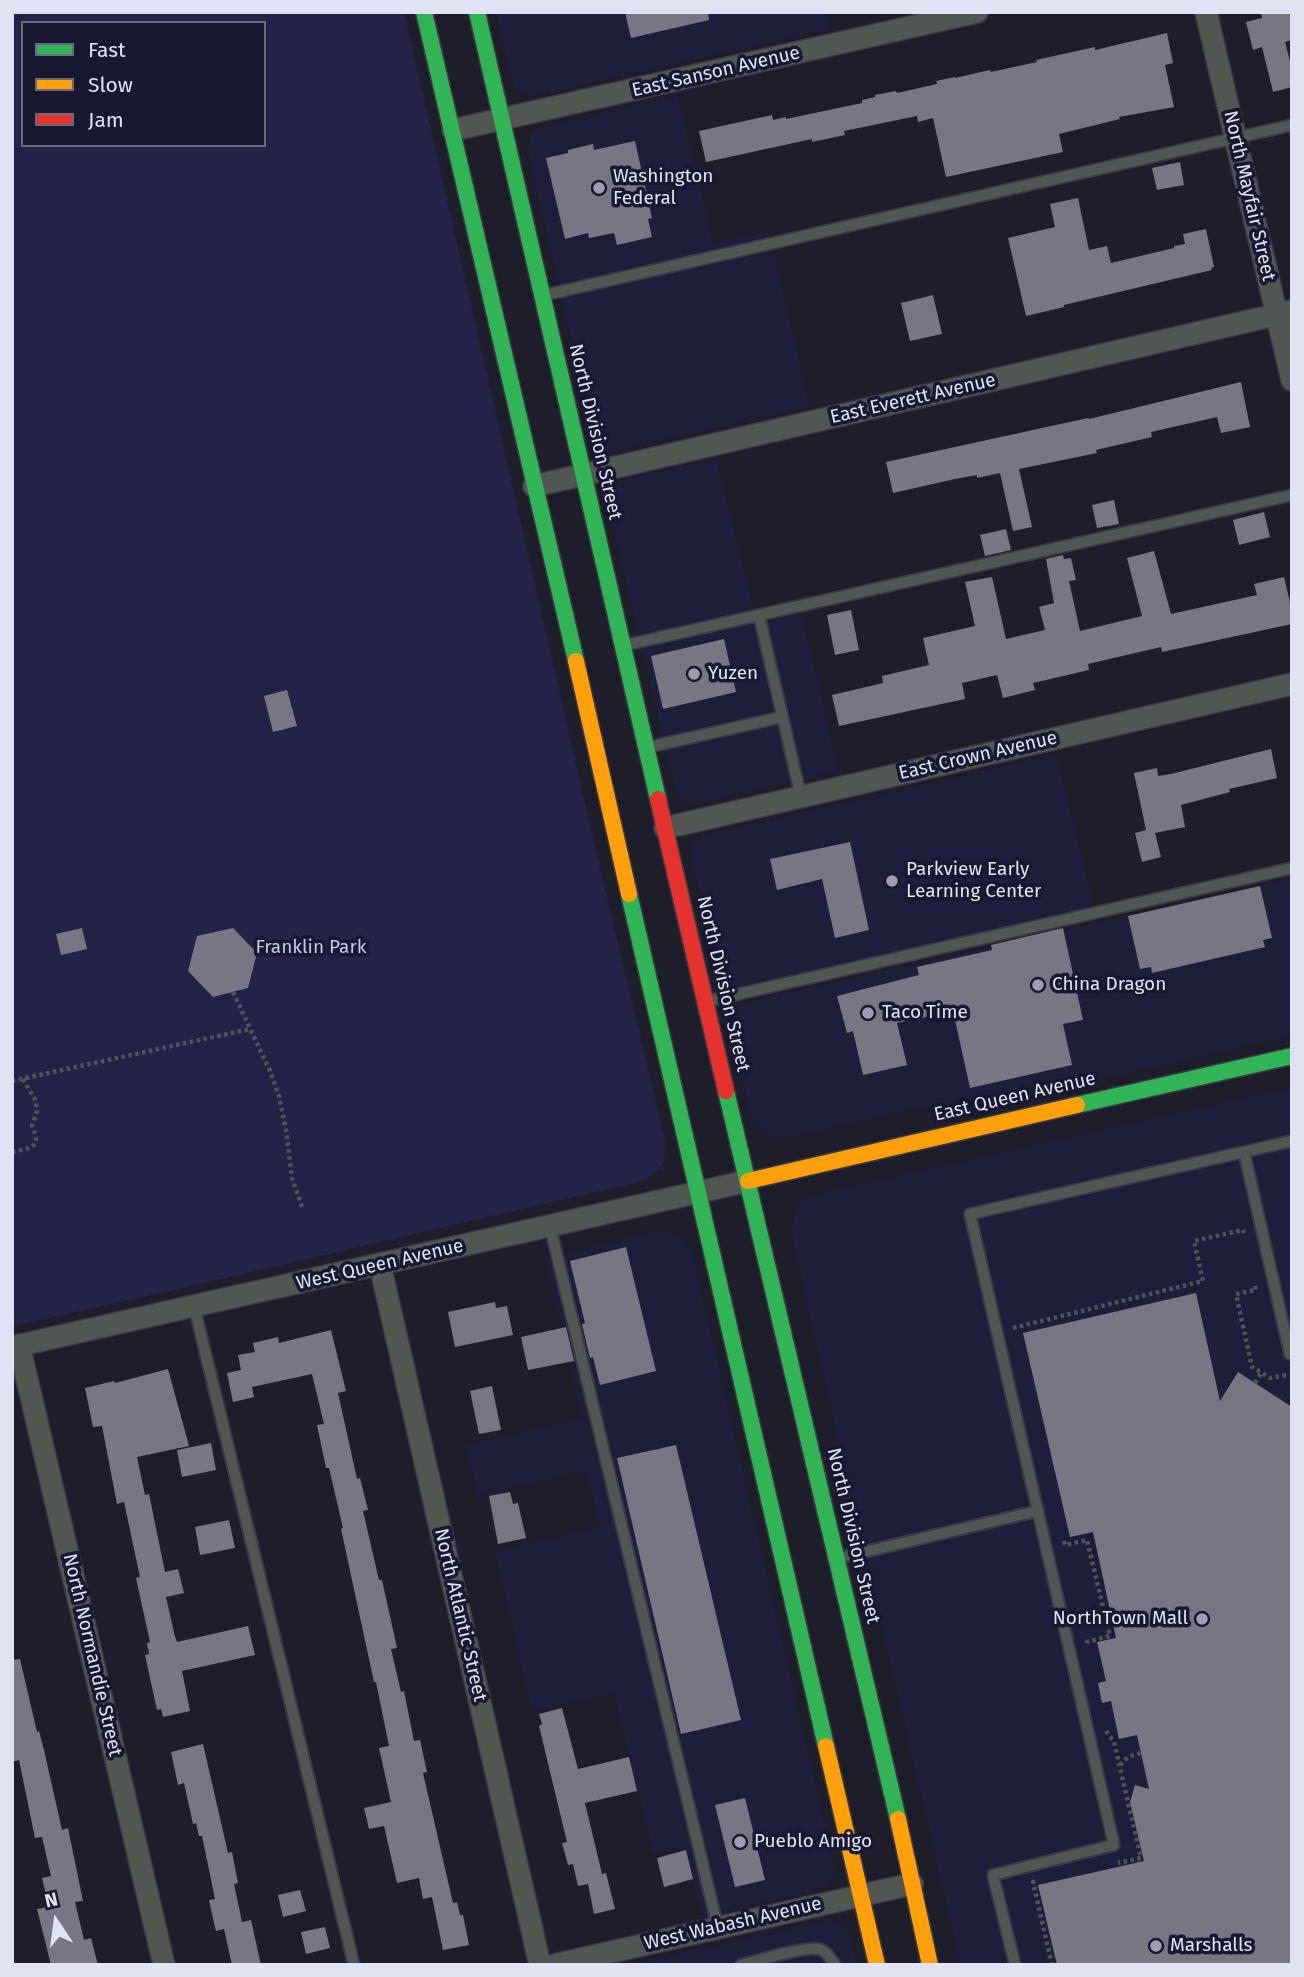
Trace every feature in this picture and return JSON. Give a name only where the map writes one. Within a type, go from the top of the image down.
[{"type":"main road","points":[[424,12],[877,1965]]},
{"type":"main road","name":"North Division Street","points":[[477,12],[705,1002],[880,1736],[930,1965]]},
{"type":"main road","name":"East Queen Avenue","points":[[748,1181],[1292,1056]]},
{"type":"street","name":"East Sanson Avenue","points":[[453,130],[977,12]]},
{"type":"street","name":"North Mayfair Street","points":[[1206,12],[1235,138],[1284,312],[1292,380]]},
{"type":"street","name":"East Everett Avenue","points":[[534,485],[1284,312]]},
{"type":"street","name":"East Crown Avenue","points":[[665,828],[1292,684]]},
{"type":"street","name":"West Queen Avenue","points":[[16,1346],[748,1181]]},
{"type":"street","name":"North Atlantic Street","points":[[380,1265],[540,1965]]},
{"type":"street","name":"North Normandie Street","points":[[16,1346],[164,1965]]},
{"type":"street","name":"West Wabash Avenue","points":[[554,1965],[912,1884]]},
{"type":"lane","points":[[542,295],[1292,125]]},
{"type":"lane","points":[[623,645],[1292,495]]},
{"type":"lane","points":[[759,615],[801,797]]},
{"type":"lane","points":[[647,748],[782,717]]},
{"type":"lane","points":[[705,1002],[1292,868]]},
{"type":"lane","points":[[1015,1965],[993,1875],[1114,1845],[970,1214],[1292,1141]]},
{"type":"lane","points":[[1244,1152],[1292,1354]]},
{"type":"lane","points":[[550,1226],[718,1928]]},
{"type":"lane","points":[[194,1306],[354,1965]]},
{"type":"lane","points":[[837,1559],[1037,1511]]},
{"type":"lane","points":[[741,1965],[818,1949],[828,1954],[835,1965]]},
{"type":"path","points":[[233,992],[279,1096],[292,1178],[303,1207]]},
{"type":"path","points":[[12,1081],[250,1029]]},
{"type":"path","points":[[12,1152],[31,1148],[35,1144],[36,1136],[32,1126],[37,1111],[36,1101],[23,1079]]},
{"type":"path","points":[[1016,1339],[1013,1327],[1203,1281],[1194,1241],[1243,1230],[1245,1242]]},
{"type":"path","points":[[1253,1278],[1256,1290],[1236,1294],[1252,1367],[1270,1378],[1289,1375]]},
{"type":"path","points":[[1255,1383],[1261,1373]]},
{"type":"path","points":[[1062,1532],[1065,1545],[1087,1540],[1110,1636],[1087,1642],[1090,1655]]},
{"type":"path","points":[[1106,1730],[1114,1742],[1141,1858],[1114,1864]]},
{"type":"path","points":[[1119,1766],[1128,1757],[1141,1753]]},
{"type":"path","points":[[1046,1879],[1033,1882],[1052,1965]]},
{"type":"shaded area","points":[[496,12],[827,12],[830,28],[532,96],[523,94],[513,83]]},
{"type":"shaded area","points":[[678,96],[713,244],[769,232],[809,406],[617,450],[606,447],[594,435],[528,151],[529,141],[533,133],[542,127]]},
{"type":"shaded area","points":[[716,459],[754,611],[798,602],[838,770],[692,802],[680,796],[675,787],[609,507],[612,491],[620,482]]},
{"type":"shaded area","name":"Parkview Early Learning Center","points":[[1056,755],[1093,907],[726,991],[722,986],[691,855],[693,844],[703,836]]},
{"type":"shaded area","points":[[1292,879],[1292,1035],[985,1106],[929,1105],[788,1137],[769,1134],[756,1126],[728,1015],[731,1009],[757,1000]]},
{"type":"shaded area","name":"NorthTown Mall","points":[[1292,1088],[1292,1965],[961,1965],[795,1250],[792,1226],[797,1208],[816,1195]]},
{"type":"shaded area","points":[[661,1231],[677,1236],[692,1254],[834,1867],[833,1877],[827,1885],[817,1890],[702,1916],[686,1846],[653,1853],[614,1692],[532,1710],[496,1552],[600,1528],[587,1470],[478,1494],[467,1445],[583,1419],[546,1258]]},
{"type":"shaded area","points":[[828,1921],[843,1926],[848,1933],[857,1965],[630,1965]]},
{"type":"green space","name":"Franklin Park","points":[[12,12],[404,12],[597,856],[665,1140],[662,1165],[643,1181],[12,1326]]},
{"type":"building","points":[[625,12],[708,12],[709,20],[631,38]]},
{"type":"building","points":[[1261,12],[1289,12],[1292,40],[1285,42],[1292,69],[1292,87],[1273,92],[1262,47],[1253,50],[1246,22],[1262,18]]},
{"type":"building","points":[[1167,33],[1173,63],[1165,65],[1174,107],[1119,117],[1120,119],[1059,134],[1063,152],[946,177],[933,118],[918,122],[917,116],[844,131],[845,135],[812,142],[812,139],[706,162],[699,131],[772,115],[773,120],[786,119],[862,103],[862,100],[875,95],[937,84],[936,81],[990,70],[991,72]]},
{"type":"building","name":"Washington Federal","points":[[635,141],[652,218],[648,219],[652,237],[617,245],[614,233],[589,238],[588,233],[565,239],[546,158],[593,144],[594,150]]},
{"type":"building","points":[[1180,162],[1184,185],[1157,190],[1152,168]]},
{"type":"building","points":[[1078,198],[1089,250],[1107,246],[1111,263],[1174,248],[1185,244],[1183,234],[1206,229],[1214,267],[1212,270],[1026,316],[1008,238],[1055,227],[1050,204]]},
{"type":"building","points":[[933,295],[942,334],[910,341],[901,303]]},
{"type":"building","points":[[1241,382],[1250,427],[1221,433],[1217,417],[1151,432],[1152,437],[1096,450],[1097,453],[1019,469],[1032,527],[1013,531],[1000,473],[955,479],[893,493],[886,462],[1089,419]]},
{"type":"building","points":[[1114,500],[1119,524],[1097,528],[1092,505]]},
{"type":"building","points":[[1264,512],[1270,537],[1239,545],[1233,520]]},
{"type":"building","points":[[1006,529],[1011,550],[985,556],[980,535]]},
{"type":"building","points":[[1154,551],[1171,614],[1257,595],[1254,584],[1284,577],[1292,611],[1292,624],[1162,652],[1161,647],[1088,664],[1089,670],[1033,683],[1035,690],[1003,698],[997,675],[962,683],[965,699],[839,726],[832,695],[883,683],[882,676],[929,665],[923,638],[975,626],[965,582],[992,577],[1006,639],[1045,630],[1039,607],[1054,603],[1046,559],[1063,555],[1064,559],[1071,558],[1076,580],[1069,581],[1080,631],[1142,616],[1127,558]]},
{"type":"building","points":[[851,610],[859,650],[835,655],[827,615]]},
{"type":"building","name":"Yuzen","points":[[724,639],[736,692],[663,709],[651,656]]},
{"type":"building","points":[[287,690],[297,726],[273,732],[264,696]]},
{"type":"building","points":[[1271,749],[1277,778],[1229,789],[1230,792],[1181,805],[1185,827],[1155,833],[1161,857],[1142,862],[1135,833],[1146,830],[1134,773],[1157,768],[1158,776],[1171,774]]},
{"type":"building","points":[[850,842],[869,930],[835,938],[822,879],[777,890],[770,859]]},
{"type":"building","points":[[1260,886],[1272,938],[1263,940],[1265,947],[1152,973],[1151,967],[1140,969],[1128,916]]},
{"type":"building","points":[[82,928],[87,949],[61,955],[56,934]]},
{"type":"building","points":[[233,928],[257,953],[248,988],[213,997],[188,971],[197,936]]},
{"type":"building","points":[[1063,928],[1083,1020],[1063,1024],[1072,1065],[970,1088],[953,1011],[897,1023],[907,1065],[863,1075],[853,1031],[847,1033],[837,996],[919,975],[917,967],[992,950],[991,945]]},
{"type":"building","points":[[626,1247],[656,1371],[600,1385],[593,1357],[590,1358],[582,1324],[585,1323],[570,1261]]},
{"type":"building","name":"NorthTown Mall","points":[[1196,1293],[1220,1401],[1238,1372],[1292,1407],[1292,1965],[1057,1965],[1038,1885],[1144,1861],[1130,1802],[1135,1785],[1149,1789],[1137,1735],[1119,1739],[1111,1701],[1102,1703],[1098,1683],[1106,1681],[1097,1642],[1116,1638],[1093,1532],[1070,1537],[1023,1333]]},
{"type":"building","points":[[495,1302],[496,1308],[507,1306],[513,1335],[455,1347],[448,1312]]},
{"type":"building","points":[[566,1327],[574,1361],[528,1370],[521,1337]]},
{"type":"building","points":[[331,1330],[346,1391],[338,1393],[357,1479],[360,1478],[368,1510],[363,1511],[397,1648],[391,1649],[401,1692],[404,1691],[414,1741],[420,1740],[427,1772],[423,1773],[453,1903],[457,1902],[460,1915],[463,1915],[469,1945],[443,1950],[432,1897],[423,1899],[419,1878],[397,1883],[384,1826],[369,1829],[364,1808],[391,1802],[379,1748],[389,1746],[341,1529],[343,1528],[317,1425],[324,1424],[312,1374],[252,1387],[254,1397],[233,1402],[227,1373],[241,1370],[238,1355],[255,1352],[253,1343],[278,1337],[279,1343]]},
{"type":"building","points":[[168,1369],[189,1446],[137,1457],[145,1495],[149,1494],[165,1572],[178,1569],[184,1593],[166,1597],[175,1637],[177,1642],[248,1626],[255,1655],[182,1671],[190,1711],[163,1717],[161,1709],[157,1710],[145,1655],[149,1654],[147,1643],[150,1642],[124,1502],[117,1504],[102,1426],[93,1427],[85,1388]]},
{"type":"building","points":[[492,1386],[501,1430],[479,1434],[470,1391]]},
{"type":"building","points":[[211,1443],[216,1470],[182,1477],[177,1450]]},
{"type":"building","points":[[676,1445],[741,1720],[681,1734],[617,1458]]},
{"type":"building","points":[[510,1492],[513,1504],[518,1503],[526,1538],[498,1544],[489,1496]]},
{"type":"building","points":[[229,1520],[235,1548],[200,1555],[195,1527]]},
{"type":"building","points":[[20,1659],[62,1830],[68,1828],[83,1901],[75,1902],[84,1940],[91,1938],[98,1965],[51,1965],[37,1909],[49,1907],[42,1878],[51,1876],[42,1837],[35,1838],[19,1760],[12,1762],[12,1660]]},
{"type":"building","points":[[562,1708],[578,1769],[629,1757],[637,1791],[585,1803],[602,1874],[606,1873],[615,1909],[594,1914],[588,1884],[578,1886],[573,1864],[568,1865],[562,1843],[567,1842],[539,1726],[542,1724],[539,1714]]},
{"type":"building","points":[[203,1744],[228,1853],[232,1852],[238,1883],[234,1884],[242,1922],[251,1920],[261,1965],[232,1965],[224,1929],[216,1931],[209,1900],[215,1899],[202,1836],[199,1836],[196,1823],[193,1824],[184,1783],[178,1785],[171,1752]]},
{"type":"building","name":"Pueblo Amigo","points":[[745,1798],[765,1880],[735,1887],[715,1805]]},
{"type":"building","points":[[686,1850],[693,1879],[664,1887],[657,1858]]},
{"type":"building","points":[[300,1890],[306,1911],[283,1917],[278,1895]]},
{"type":"building","points":[[325,1927],[330,1948],[306,1954],[301,1932]]},
{"type":"traffic: fast","points":[[424,12],[576,661]]},
{"type":"traffic: fast","points":[[477,12],[658,799]]},
{"type":"traffic: fast","points":[[629,894],[826,1746]]},
{"type":"traffic: fast","points":[[1077,1105],[1292,1056]]},
{"type":"traffic: fast","points":[[726,1091],[898,1819]]},
{"type":"traffic: slow","points":[[576,661],[629,894]]},
{"type":"traffic: slow","points":[[748,1181],[1077,1105]]},
{"type":"traffic: slow","points":[[826,1746],[877,1965]]},
{"type":"traffic: slow","points":[[898,1819],[930,1965]]},
{"type":"traffic: jam","points":[[658,799],[726,1091]]},
{"type":"place","name":"Washington Federal","points":[[599,188]]},
{"type":"place","name":"Yuzen","points":[[694,674]]},
{"type":"place","name":"Parkview Early Learning Center","points":[[892,881]]},
{"type":"place","name":"China Dragon","points":[[1038,985]]},
{"type":"place","name":"Taco Time","points":[[868,1013]]},
{"type":"place","name":"NorthTown Mall","points":[[1202,1619]]},
{"type":"place","name":"Pueblo Amigo","points":[[740,1842]]},
{"type":"place","name":"Marshalls","points":[[1156,1946]]}]
